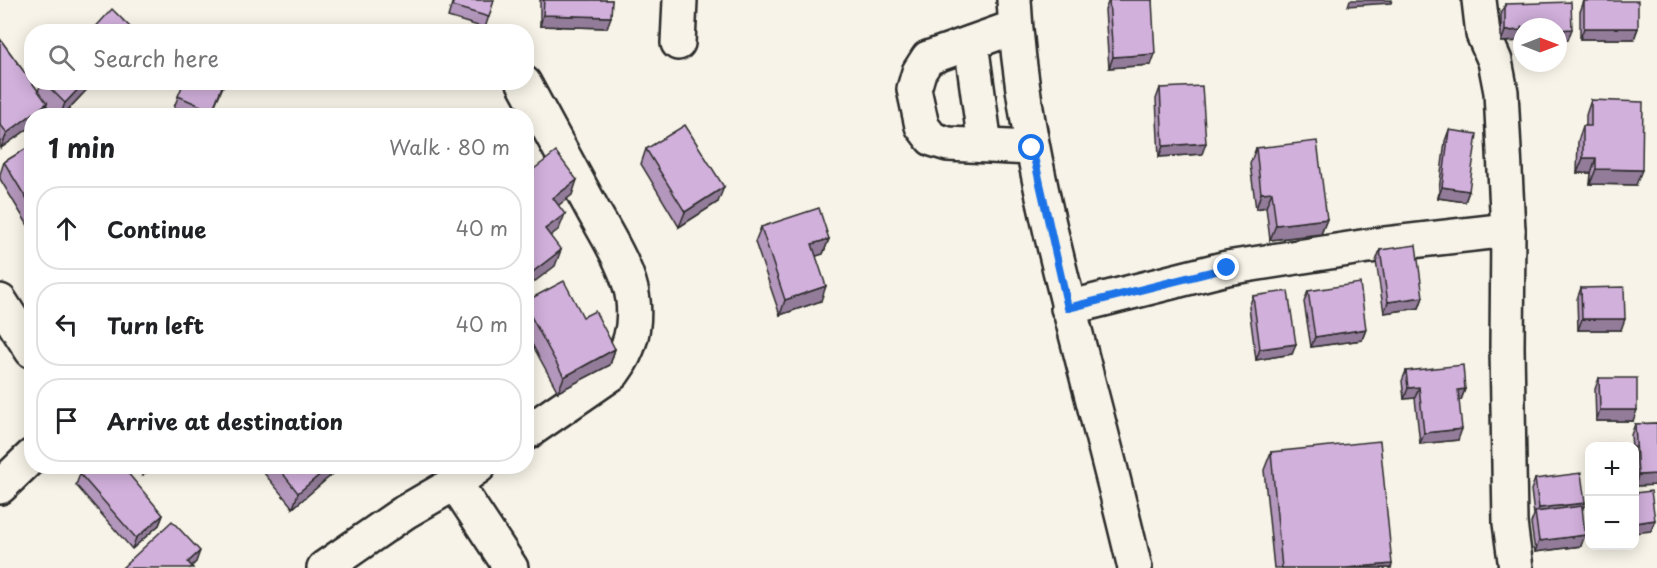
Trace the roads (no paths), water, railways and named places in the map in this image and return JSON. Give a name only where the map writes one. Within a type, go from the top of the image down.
[{"type":"street","points":[[678,43],[680,0]]},
{"type":"street","points":[[1479,0],[1483,34],[1495,61],[1501,92],[1508,230],[1510,523],[1516,568]]},
{"type":"street","points":[[1032,148],[948,144],[932,139],[922,126],[914,89],[919,72],[928,58],[971,42],[1014,13],[1032,148],[1068,308],[1135,568]]},
{"type":"street","points":[[971,42],[985,145]]},
{"type":"street","points":[[528,90],[620,259],[633,297],[634,321],[632,339],[623,359],[613,373],[534,427]]},
{"type":"street","points":[[1068,308],[1227,268],[1368,246],[1508,230]]},
{"type":"street","points":[[0,301],[24,338]]},
{"type":"street","points":[[0,487],[24,464]]},
{"type":"street","points":[[324,568],[405,512],[467,475],[512,568]]}]
